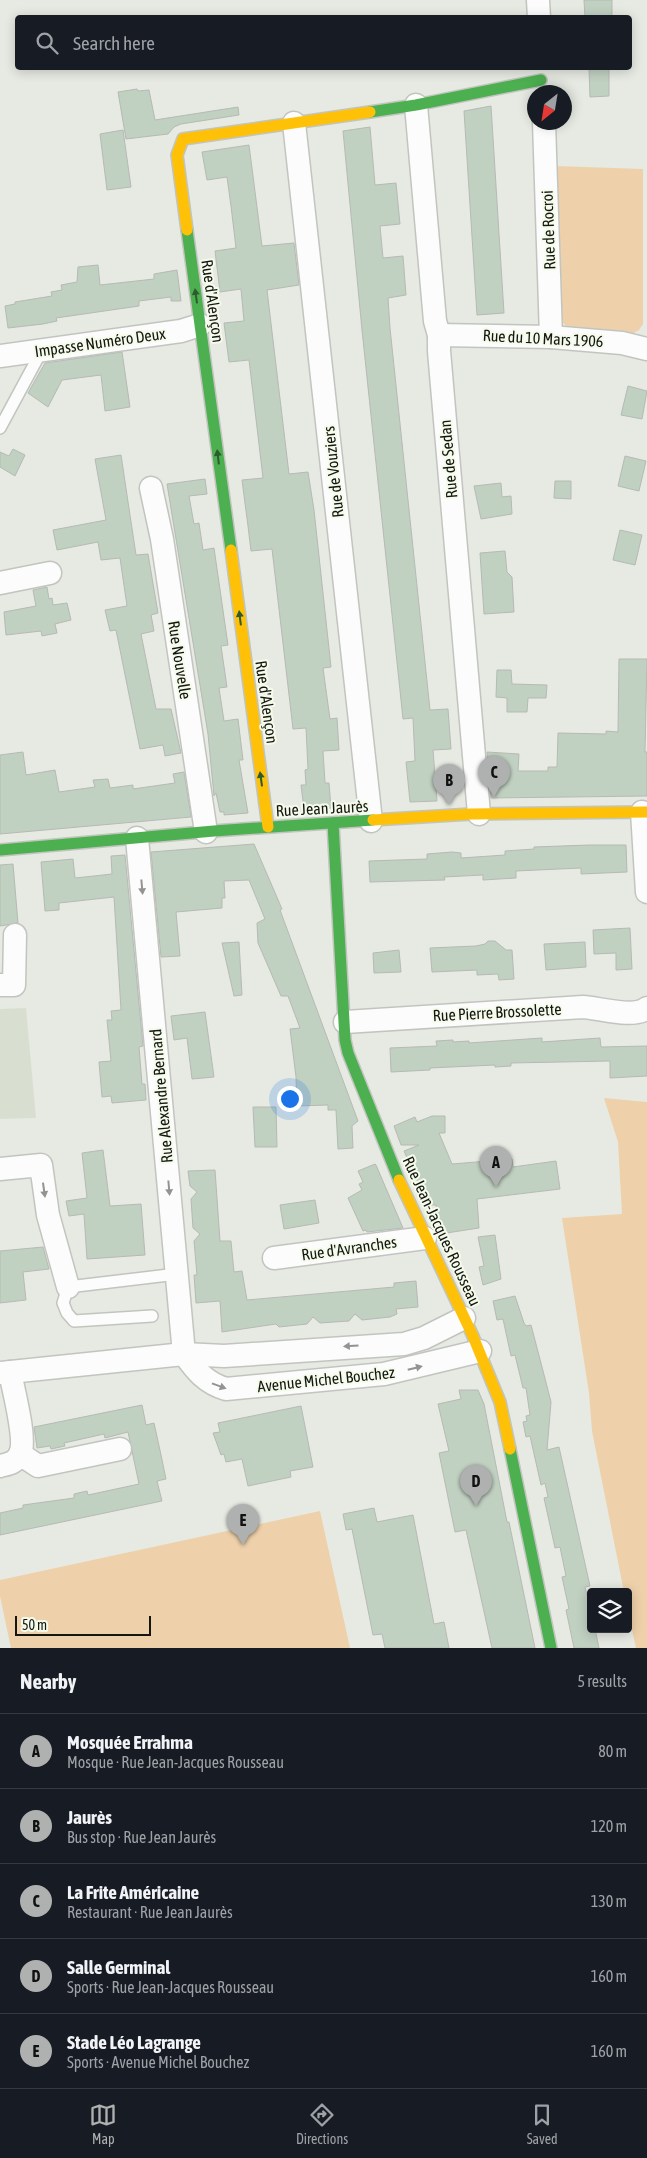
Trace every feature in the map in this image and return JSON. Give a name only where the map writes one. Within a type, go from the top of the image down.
[{"type":"street","points":[[538,0],[539,15]]},
{"type":"street","name":"Rue d'Alençon","points":[[268,827],[177,155],[179,146],[184,139],[416,105],[541,80]]},
{"type":"street","name":"Rue de Sedan","points":[[416,105],[435,321],[439,334],[479,814]]},
{"type":"street","name":"Rue de Vouziers","points":[[294,123],[371,821]]},
{"type":"street","name":"Rue de Rocroi","points":[[544,130],[551,337]]},
{"type":"street","name":"Impasse Numéro Deux","points":[[0,356],[181,331],[200,326]]},
{"type":"street","name":"Rue du 10 Mars 1906","points":[[439,334],[551,337],[622,343],[647,349]]},
{"type":"street","name":"Rue Nouvelle","points":[[151,488],[162,539],[206,832]]},
{"type":"street","points":[[0,583],[50,573]]},
{"type":"street","points":[[644,812],[647,892]]},
{"type":"street","name":"Rue Jean Jaurès","points":[[0,850],[268,827],[479,814],[644,812]]},
{"type":"street","name":"Rue Jean-Jacques Rousseau","points":[[332,824],[348,1053],[390,1159],[425,1238],[480,1352],[500,1402],[551,1648]]},
{"type":"street","name":"Rue Alexandre Bernard","points":[[137,838],[184,1354]]},
{"type":"street","points":[[0,985],[14,985],[15,935]]},
{"type":"street","name":"Rue Pierre Brossolette","points":[[345,1022],[583,1007],[638,1014],[647,1008]]},
{"type":"street","points":[[0,1169],[41,1165],[48,1215],[68,1287]]},
{"type":"street","name":"Rue d'Avranches","points":[[274,1258],[425,1238]]},
{"type":"street","name":"Avenue Michel Bouchez","points":[[5,1372],[184,1354],[224,1356],[404,1344],[424,1338],[464,1318]]},
{"type":"street","name":"Avenue Michel Bouchez","points":[[184,1354],[196,1371],[207,1382],[226,1389],[384,1374],[480,1352]]},
{"type":"street","points":[[0,1466],[12,1463],[20,1454],[22,1440],[5,1372]]},
{"type":"street","points":[[20,1454],[38,1466],[120,1449]]},
{"type":"lane","points":[[0,428],[43,349]]},
{"type":"lane","points":[[152,1316],[74,1321],[67,1313],[63,1303],[68,1287],[177,1274]]},
{"type":"shaded area","points":[[555,166],[643,169],[643,324],[639,330],[632,334],[567,327],[558,317]]},
{"type":"shaded area","points":[[26,1008],[36,1118],[0,1119],[0,1009]]},
{"type":"shaded area","points":[[604,1098],[647,1102],[647,1648],[636,1648],[632,1630],[632,1588],[623,1588],[592,1431],[589,1393],[562,1218],[622,1214],[618,1142]]},
{"type":"shaded area","points":[[320,1511],[350,1648],[11,1648],[0,1596],[0,1580]]},
{"type":"building","points":[[584,0],[612,0],[612,15],[585,15]]},
{"type":"building","points":[[589,70],[609,70],[609,96],[590,97]]},
{"type":"building","points":[[137,89],[138,91],[149,90],[155,120],[238,107],[239,115],[181,124],[174,127],[168,134],[126,139],[118,92]]},
{"type":"building","points":[[491,106],[504,313],[477,315],[464,111]]},
{"type":"building","points":[[370,127],[375,185],[396,183],[400,224],[380,226],[383,258],[403,256],[406,295],[388,298],[390,328],[430,710],[448,709],[451,749],[433,750],[437,801],[410,802],[406,762],[415,761],[413,718],[403,719],[362,330],[343,131]]},
{"type":"building","points":[[123,130],[131,187],[107,190],[100,134]]},
{"type":"building","points":[[249,145],[262,246],[294,243],[299,285],[267,290],[289,474],[308,472],[314,510],[331,667],[323,668],[330,719],[337,718],[339,750],[323,751],[325,783],[329,783],[331,808],[304,809],[301,785],[306,785],[305,770],[308,769],[306,728],[293,729],[272,549],[251,551],[242,480],[263,478],[249,360],[229,362],[224,323],[244,321],[241,289],[220,292],[215,251],[236,248],[231,206],[227,177],[207,180],[202,152]]},
{"type":"building","points":[[98,265],[100,285],[154,279],[154,274],[177,270],[181,301],[171,301],[171,297],[139,301],[139,306],[56,318],[57,321],[43,324],[8,328],[5,306],[15,304],[15,302],[52,296],[51,292],[62,290],[61,285],[77,282],[78,267]]},
{"type":"building","points":[[122,352],[130,407],[105,411],[101,375],[62,380],[48,407],[28,393],[45,363]]},
{"type":"building","points":[[628,386],[647,391],[642,419],[621,415]]},
{"type":"building","points":[[13,449],[25,455],[15,476],[0,467],[0,452],[9,456]]},
{"type":"building","points":[[121,455],[136,555],[148,554],[158,613],[151,615],[154,631],[141,634],[156,709],[171,709],[181,753],[165,756],[163,745],[140,749],[116,630],[110,631],[105,610],[127,606],[120,558],[101,560],[98,542],[57,550],[53,530],[106,520],[95,459]]},
{"type":"building","points":[[625,456],[646,461],[639,491],[618,486]]},
{"type":"building","points":[[205,479],[207,494],[189,496],[194,524],[199,523],[203,550],[214,548],[228,645],[221,646],[227,687],[219,688],[224,721],[238,719],[243,760],[239,760],[248,813],[224,815],[224,812],[220,812],[216,793],[214,796],[208,734],[167,484]]},
{"type":"building","points":[[555,481],[571,481],[571,499],[554,498]]},
{"type":"building","points":[[501,483],[502,497],[511,496],[512,514],[481,519],[474,486]]},
{"type":"building","points":[[620,530],[642,535],[635,565],[613,560]]},
{"type":"building","points":[[505,551],[507,572],[512,577],[514,612],[484,614],[480,553]]},
{"type":"building","points":[[47,587],[49,599],[52,598],[53,605],[67,603],[71,620],[55,624],[57,633],[42,636],[41,631],[6,635],[4,612],[36,606],[33,590]]},
{"type":"building","points":[[619,659],[647,659],[645,752],[647,752],[647,796],[491,798],[487,752],[519,754],[518,771],[548,771],[548,767],[557,767],[558,733],[606,734],[606,731],[618,732]]},
{"type":"building","points":[[497,670],[511,670],[512,684],[547,685],[546,698],[528,698],[527,712],[507,712],[507,698],[496,697]]},
{"type":"building","points":[[23,752],[26,775],[55,770],[59,792],[95,787],[93,780],[108,779],[110,788],[133,785],[133,789],[175,783],[173,774],[184,772],[191,817],[0,834],[0,755]]},
{"type":"building","points":[[254,844],[282,909],[280,910],[358,1121],[352,1126],[353,1148],[338,1149],[336,1110],[328,1110],[328,1105],[297,1106],[296,1077],[290,1029],[300,1028],[288,996],[281,996],[258,943],[257,923],[265,919],[249,880],[224,881],[225,898],[222,898],[222,908],[176,912],[180,956],[161,957],[151,852]]},
{"type":"building","points":[[626,845],[627,872],[581,874],[581,868],[516,871],[516,878],[483,880],[483,875],[444,877],[445,880],[370,882],[369,861],[427,859],[427,854],[452,852],[461,853],[461,858],[505,855],[505,851],[534,849],[534,847]]},
{"type":"building","points":[[125,855],[143,1046],[139,1047],[142,1084],[145,1084],[146,1100],[112,1103],[111,1096],[102,1097],[99,1062],[111,1061],[107,1020],[112,1020],[111,1011],[121,1010],[114,897],[59,903],[59,910],[45,911],[41,862],[73,859],[75,878],[112,874],[111,856]]},
{"type":"building","points":[[13,864],[18,923],[0,926],[0,865]]},
{"type":"building","points":[[630,928],[632,969],[616,970],[616,953],[594,954],[593,930]]},
{"type":"building","points":[[488,941],[495,941],[506,950],[512,950],[514,979],[499,980],[498,974],[477,975],[477,970],[432,972],[430,948],[476,946],[485,944]]},
{"type":"building","points":[[239,942],[242,995],[234,996],[222,943]]},
{"type":"building","points":[[585,942],[586,967],[546,970],[544,944]]},
{"type":"building","points":[[399,950],[401,972],[374,973],[373,953]]},
{"type":"building","points":[[205,1012],[214,1077],[192,1079],[187,1038],[174,1040],[171,1016]]},
{"type":"building","points":[[542,1038],[542,1042],[600,1038],[601,1047],[647,1046],[647,1076],[610,1078],[610,1061],[511,1063],[511,1066],[430,1068],[430,1070],[391,1072],[390,1048],[437,1046],[436,1041],[453,1040],[453,1042],[469,1041],[469,1043]]},
{"type":"building","points":[[253,1107],[276,1107],[277,1147],[255,1147]]},
{"type":"building","points":[[432,1116],[445,1116],[445,1133],[439,1133],[452,1164],[512,1159],[513,1167],[556,1161],[560,1189],[477,1199],[479,1228],[440,1234],[436,1205],[428,1205],[404,1151],[419,1145],[401,1145],[394,1126],[415,1117],[417,1122]]},
{"type":"building","points":[[103,1150],[110,1206],[141,1204],[145,1255],[87,1259],[84,1214],[69,1216],[66,1201],[87,1198],[82,1153]]},
{"type":"building","points":[[375,1164],[403,1228],[363,1231],[348,1198],[362,1190],[359,1184],[363,1182],[358,1171]]},
{"type":"building","points":[[215,1170],[220,1241],[231,1241],[234,1272],[242,1271],[247,1300],[394,1287],[394,1283],[416,1281],[418,1307],[396,1309],[397,1314],[390,1317],[362,1320],[355,1314],[349,1321],[320,1323],[313,1317],[307,1324],[279,1327],[276,1324],[222,1332],[220,1301],[196,1303],[194,1275],[197,1275],[194,1241],[200,1234],[193,1228],[191,1199],[197,1192],[190,1186],[188,1171]]},
{"type":"building","points":[[315,1200],[319,1223],[284,1229],[280,1205]]},
{"type":"building","points":[[495,1235],[501,1279],[483,1285],[479,1267],[484,1266],[478,1237]]},
{"type":"building","points":[[43,1247],[49,1269],[23,1272],[26,1300],[0,1303],[0,1251]]},
{"type":"building","points":[[515,1296],[524,1323],[526,1326],[531,1325],[551,1402],[547,1450],[559,1447],[590,1586],[585,1587],[587,1595],[587,1633],[596,1633],[599,1648],[574,1648],[566,1610],[569,1609],[562,1577],[566,1576],[560,1547],[555,1548],[544,1498],[548,1497],[545,1483],[541,1485],[530,1436],[526,1437],[523,1422],[527,1421],[526,1416],[530,1415],[526,1388],[523,1388],[515,1355],[511,1356],[503,1319],[497,1320],[493,1301]]},
{"type":"building","points":[[459,1390],[478,1390],[484,1404],[507,1522],[509,1522],[535,1648],[492,1648],[466,1530],[455,1532],[439,1453],[449,1451],[438,1404],[461,1399]]},
{"type":"building","points":[[142,1405],[146,1425],[154,1423],[166,1479],[157,1481],[162,1501],[0,1535],[0,1513],[23,1508],[23,1505],[74,1498],[74,1494],[87,1491],[88,1495],[139,1484],[128,1432],[105,1438],[104,1434],[64,1443],[65,1446],[51,1449],[50,1446],[37,1448],[34,1427]]},
{"type":"building","points":[[301,1406],[313,1467],[290,1471],[291,1477],[248,1486],[242,1459],[226,1462],[224,1454],[221,1455],[213,1433],[220,1432],[218,1423]]},
{"type":"building","points":[[374,1508],[377,1522],[413,1515],[434,1624],[444,1622],[449,1648],[385,1648],[382,1634],[373,1635],[352,1529],[346,1530],[343,1514]]},
{"type":"traffic: fast","points":[[370,112],[416,105],[541,80]]},
{"type":"traffic: fast","points":[[187,230],[231,550]]},
{"type":"traffic: fast","points":[[0,850],[214,831],[373,820]]},
{"type":"traffic: fast","points":[[333,823],[345,1040],[348,1053],[399,1180]]},
{"type":"traffic: fast","points":[[510,1449],[551,1648]]},
{"type":"traffic: slow","points":[[187,230],[177,155],[183,139],[370,112]]},
{"type":"traffic: slow","points":[[231,550],[268,827]]},
{"type":"traffic: slow","points":[[373,820],[471,814],[647,812]]},
{"type":"traffic: slow","points":[[399,1180],[472,1334],[500,1402],[510,1449]]},
{"type":"place","name":"La Frite Américaine","points":[[494,797]]},
{"type":"place","name":"Jaurès","points":[[449,805]]},
{"type":"place","name":"Mosquée Errahma","points":[[496,1187]]},
{"type":"place","name":"Salle Germinal","points":[[476,1506]]},
{"type":"place","name":"Stade Léo Lagrange","points":[[243,1545]]}]
